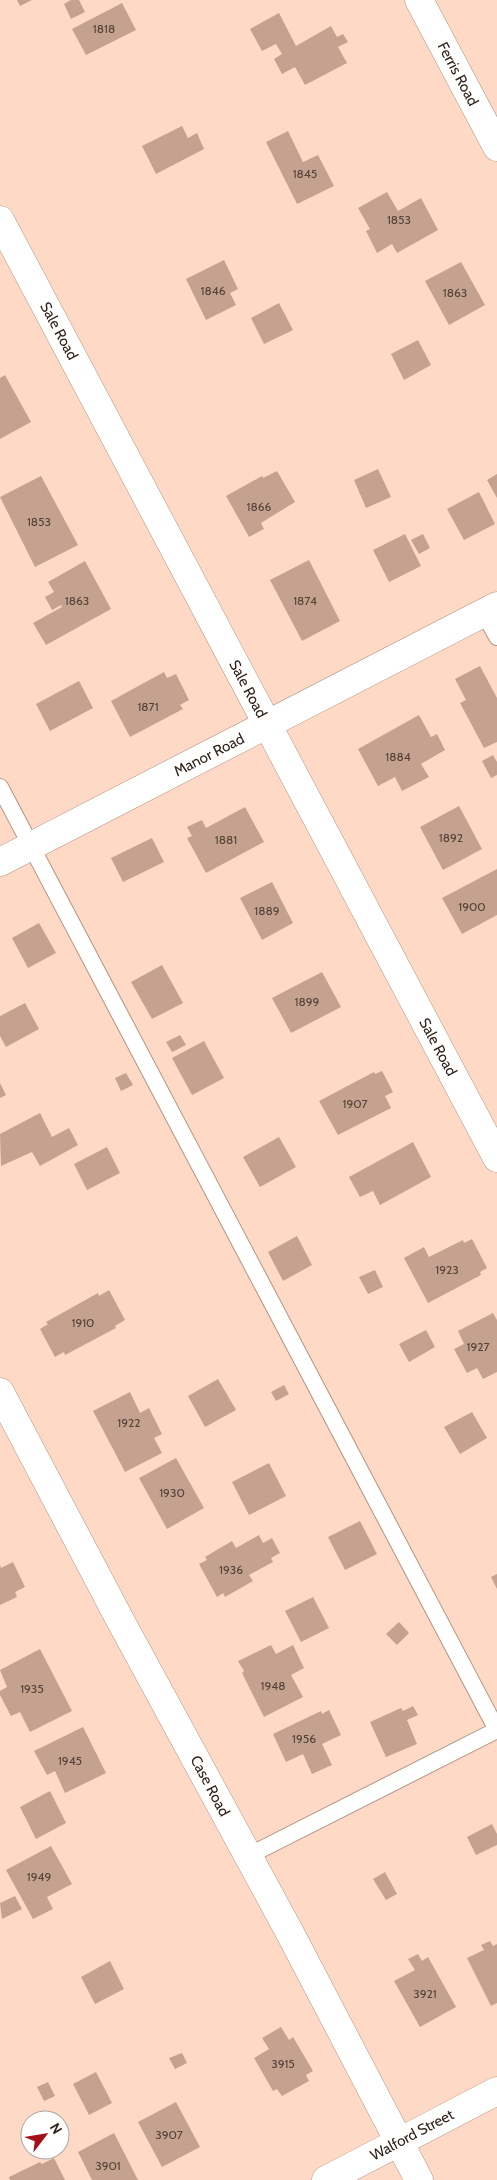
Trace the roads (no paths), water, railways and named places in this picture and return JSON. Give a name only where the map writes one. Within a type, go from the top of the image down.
[{"type":"street","name":"Ferris Road","points":[[419,0],[497,148]]},
{"type":"street","name":"Sale Road","points":[[0,220],[497,1158]]},
{"type":"street","name":"Manor Road","points":[[0,862],[491,610]]},
{"type":"street","name":"Case Road","points":[[0,1392],[419,2180]]},
{"type":"street","name":"Walford Street","points":[[326,2180],[497,2091]]},
{"type":"lane","points":[[491,610],[497,637]]},
{"type":"lane","points":[[0,787],[497,1730],[248,1856]]}]
